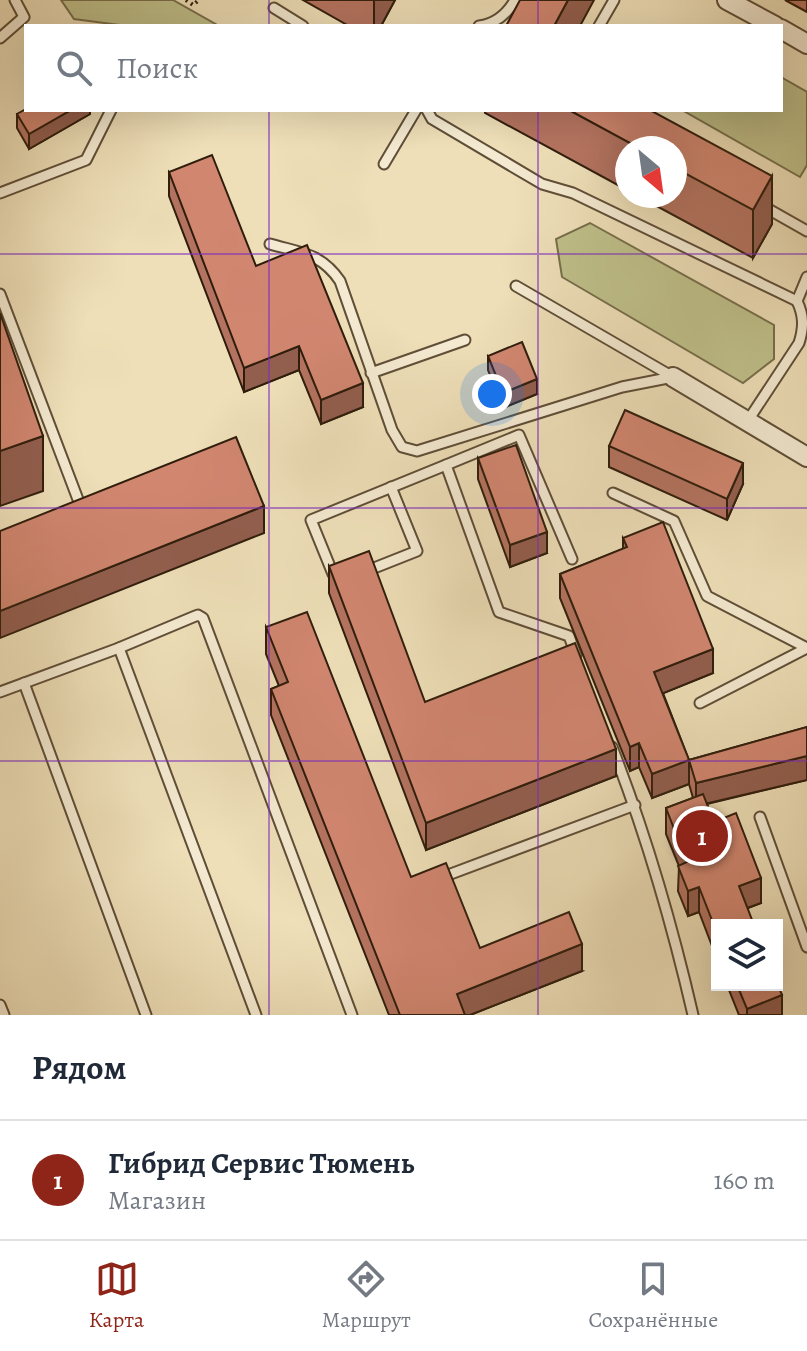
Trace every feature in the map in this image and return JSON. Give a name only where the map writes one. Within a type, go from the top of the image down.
[{"type":"street","points":[[727,0],[771,24]]},
{"type":"street","points":[[783,30],[807,44]]},
{"type":"street","points":[[673,377],[807,457]]},
{"type":"lane","points":[[0,38],[24,17],[15,0]]},
{"type":"lane","points":[[492,24],[510,9],[515,0]]},
{"type":"lane","points":[[600,24],[614,0]]},
{"type":"lane","points":[[274,8],[300,24]]},
{"type":"lane","points":[[0,193],[86,160],[110,112]]},
{"type":"lane","points":[[384,164],[415,112]]},
{"type":"lane","points":[[428,112],[432,119],[542,184],[573,193],[797,301],[803,314],[804,329],[799,343],[747,422]]},
{"type":"lane","points":[[754,201],[807,231]]},
{"type":"lane","points":[[270,244],[319,257],[340,281],[392,430],[402,447],[417,451],[622,387],[673,377]]},
{"type":"lane","points":[[797,301],[807,277]]},
{"type":"lane","points":[[516,286],[673,377]]},
{"type":"lane","points":[[0,294],[82,510],[68,515]]},
{"type":"lane","points":[[371,373],[465,340]]},
{"type":"lane","points":[[336,582],[311,520],[519,435],[572,559]]},
{"type":"lane","points":[[446,465],[499,612],[569,636],[580,664]]},
{"type":"lane","points":[[349,577],[417,551],[391,487]]},
{"type":"lane","points":[[613,493],[674,521],[707,596],[807,648]]},
{"type":"lane","points":[[0,692],[198,615],[207,624],[352,1015]]},
{"type":"lane","points":[[119,648],[256,1015]]},
{"type":"lane","points":[[700,703],[807,648]]},
{"type":"lane","points":[[24,683],[146,1015]]},
{"type":"lane","points":[[608,735],[635,805],[675,934],[693,1015]]},
{"type":"lane","points":[[423,885],[635,805]]},
{"type":"lane","points":[[760,817],[807,947]]},
{"type":"lane","points":[[0,1005],[4,1015]]},
{"type":"path","points":[[186,0],[193,5],[199,0]]},
{"type":"green space","points":[[61,0],[173,0],[215,24],[112,24],[74,19]]},
{"type":"green space","points":[[783,78],[807,92],[807,165],[800,177],[686,112],[783,112]]},
{"type":"green space","points":[[590,223],[774,325],[774,359],[743,383],[562,277],[556,239]]},
{"type":"building","points":[[520,0],[568,0],[555,24],[507,24]]},
{"type":"building","points":[[24,110],[68,112],[29,134],[17,114]]},
{"type":"building","points":[[573,112],[654,112],[772,176],[753,210],[687,174],[687,136],[617,136]]},
{"type":"building","points":[[212,155],[256,266],[307,245],[363,383],[321,400],[299,346],[244,368],[169,172]]},
{"type":"building","points":[[0,313],[43,436],[0,451]]},
{"type":"building","points":[[522,342],[537,379],[503,393],[488,356]]},
{"type":"building","points":[[625,410],[743,463],[727,499],[609,446]]},
{"type":"building","points":[[236,437],[264,506],[0,611],[0,531]]},
{"type":"building","points":[[516,445],[547,532],[510,545],[478,458]]},
{"type":"building","points":[[663,522],[713,649],[654,672],[689,760],[652,774],[639,743],[630,747],[560,574],[627,547],[623,538]]},
{"type":"building","points":[[369,551],[425,702],[575,643],[616,749],[426,823],[329,566]]},
{"type":"building","points":[[307,612],[411,877],[446,863],[480,948],[569,912],[582,944],[457,994],[465,1015],[400,1015],[271,689],[288,682],[266,627]]},
{"type":"building","points":[[807,727],[807,756],[696,783],[689,760]]},
{"type":"building","points":[[703,794],[714,822],[736,813],[761,878],[739,886],[752,919],[712,919],[699,887],[688,891],[678,866],[687,862],[666,808]]},
{"type":"building","points":[[740,991],[780,991],[782,995],[747,1009]]},
{"type":"place","name":"Гибрид Сервис Тюмень","points":[[702,836]]}]
